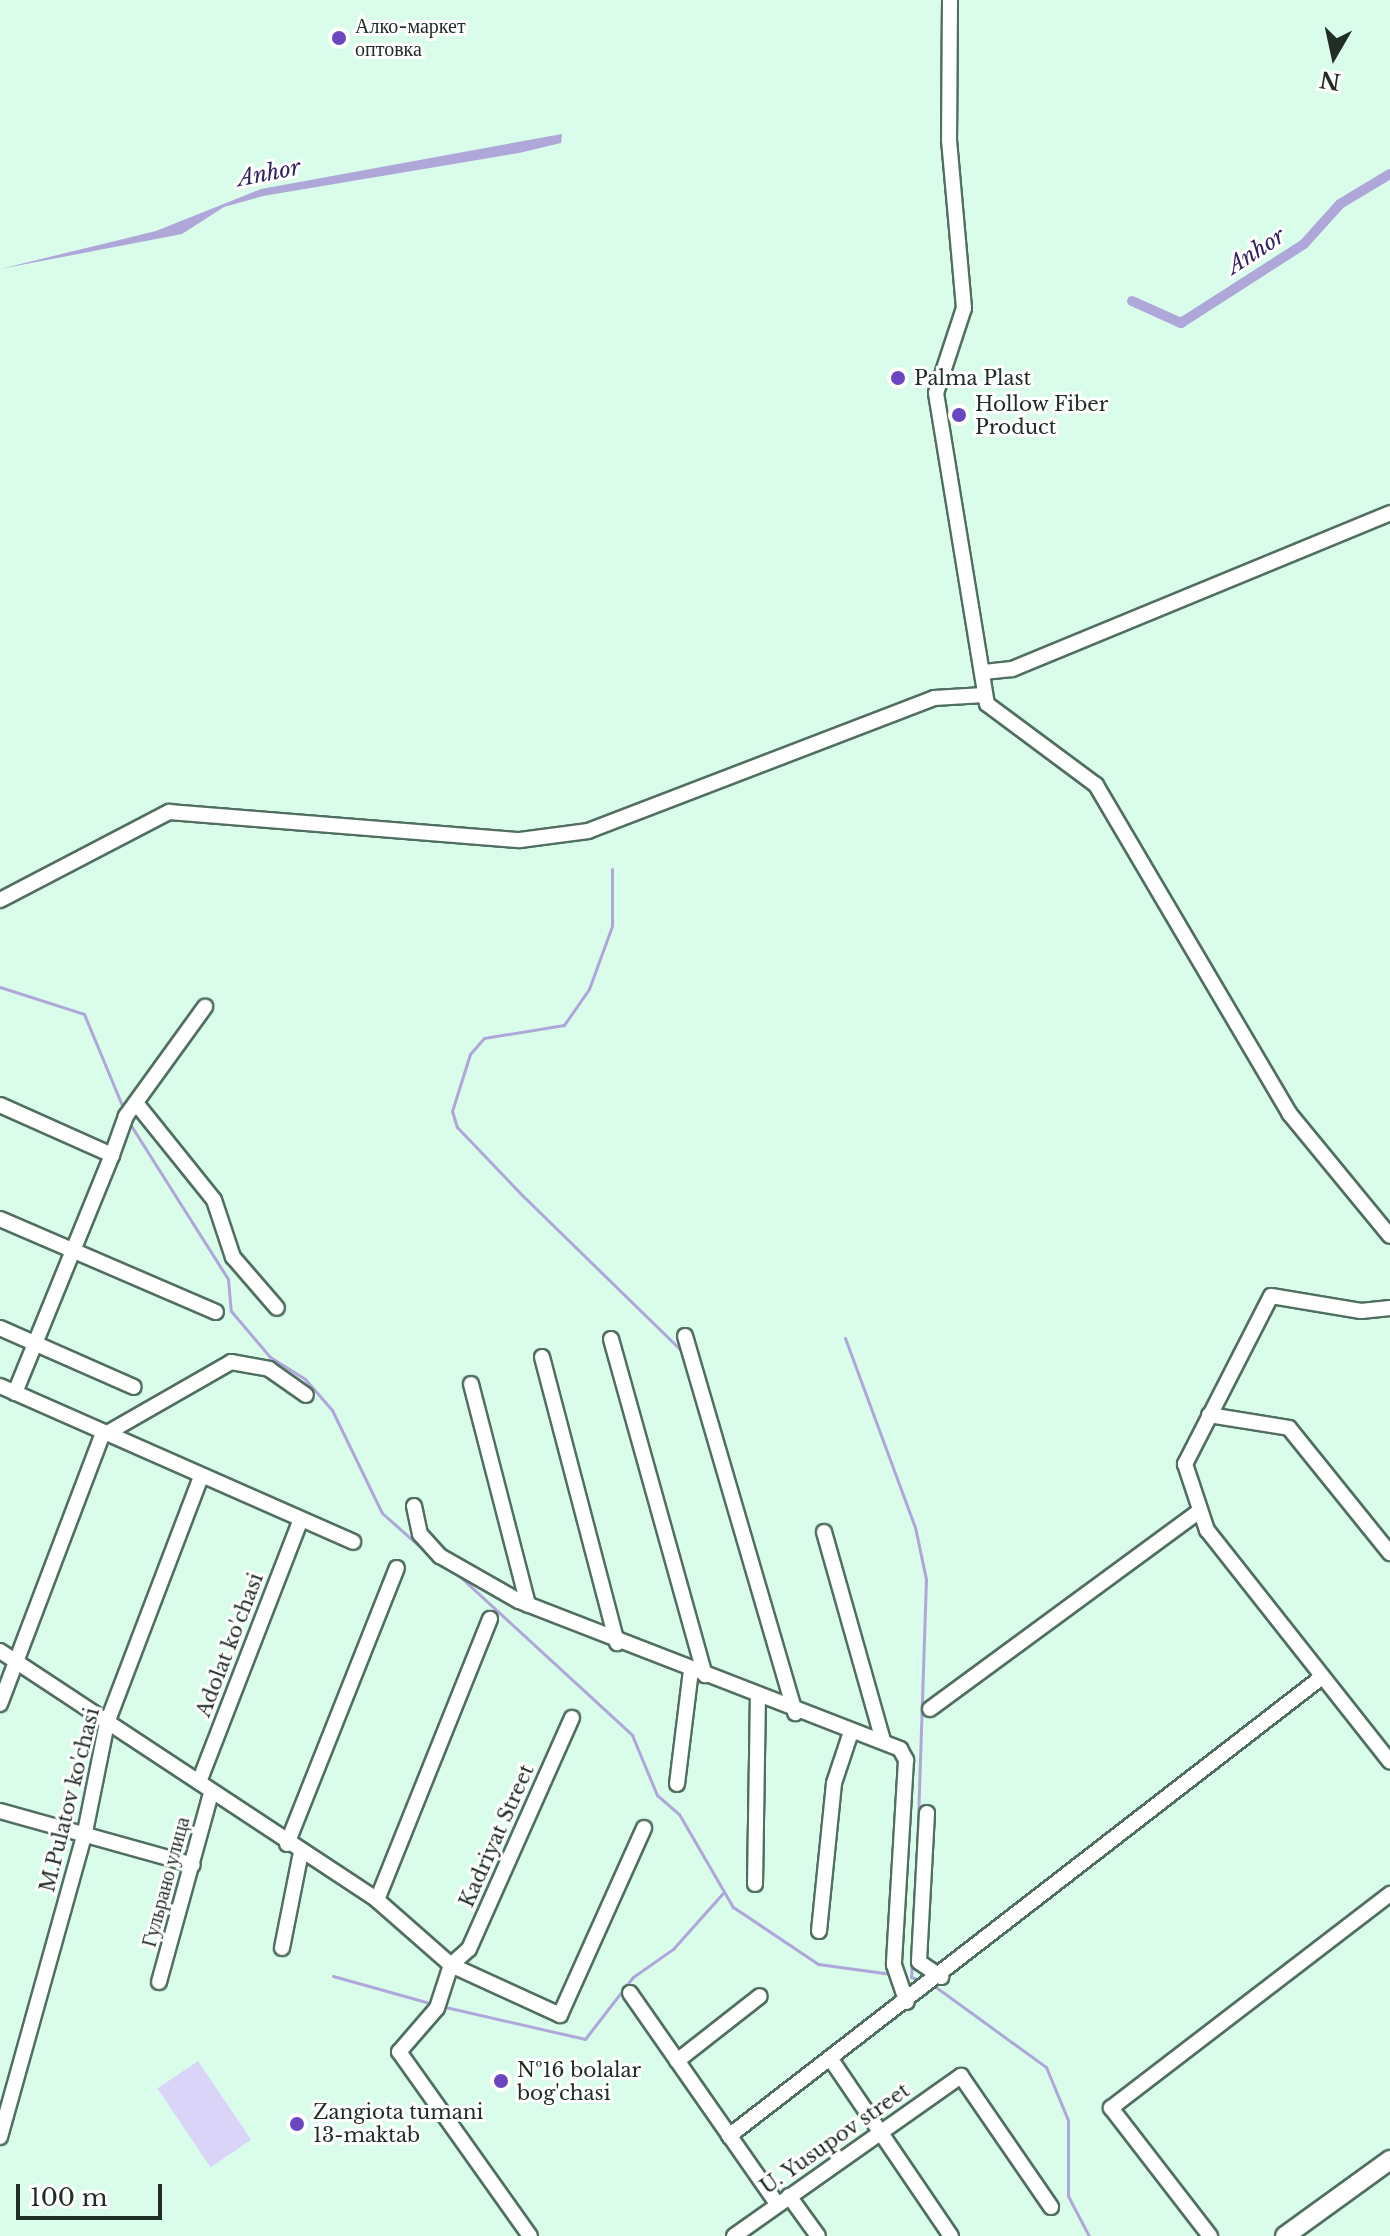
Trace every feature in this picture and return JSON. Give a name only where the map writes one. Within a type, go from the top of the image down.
[{"type":"main road","points":[[1285,2236],[1390,2160]]},
{"type":"street","points":[[950,0],[949,140],[964,308],[936,393],[984,672],[984,695],[998,718],[1096,785],[1289,1113],[1390,1236]]},
{"type":"street","points":[[984,672],[1012,669],[1390,513]]},
{"type":"street","points":[[0,900],[169,812],[520,840],[588,831],[934,698],[984,695]]},
{"type":"street","points":[[205,1007],[136,1103],[33,1342],[5,1391],[200,1480],[353,1542]]},
{"type":"street","points":[[136,1103],[214,1200],[233,1257],[277,1308]]},
{"type":"street","points":[[0,1105],[112,1155]]},
{"type":"street","points":[[0,1219],[216,1312]]},
{"type":"street","points":[[1390,1308],[1271,1296],[1185,1464],[1197,1513],[1390,1762]]},
{"type":"street","points":[[0,1328],[134,1387]]},
{"type":"street","points":[[685,1336],[795,1713]]},
{"type":"street","points":[[611,1339],[698,1673],[677,1784]]},
{"type":"street","points":[[542,1357],[617,1643]]},
{"type":"street","points":[[0,1704],[6,1655],[102,1436],[231,1362],[269,1369],[306,1395]]},
{"type":"street","points":[[471,1384],[528,1605]]},
{"type":"street","points":[[1209,1415],[1289,1428],[1390,1553]]},
{"type":"street","name":"M.Pulatov ko'chasi","points":[[0,2137],[85,1832],[107,1723],[200,1480]]},
{"type":"street","points":[[414,1506],[420,1534],[440,1556],[528,1605],[795,1713],[883,1740],[906,1760],[894,1965],[896,1987],[907,2002]]},
{"type":"street","points":[[930,1709],[1197,1513]]},
{"type":"street","name":"Adolat ko'chasi","points":[[199,1782],[300,1522]]},
{"type":"street","points":[[824,1532],[883,1740]]},
{"type":"street","points":[[287,1844],[397,1568]]},
{"type":"street","points":[[377,1900],[490,1619]]},
{"type":"street","points":[[6,1655],[287,1844],[377,1900],[451,1965],[560,2015],[644,1828]]},
{"type":"street","points":[[729,2136],[940,1978],[1322,1677]]},
{"type":"street","points":[[755,1884],[758,1697]]},
{"type":"street","name":"Kadriyat Street","points":[[451,1965],[469,1949],[572,1718]]},
{"type":"street","points":[[819,1931],[834,1783],[851,1732]]},
{"type":"street","name":"Гульрано улица","points":[[159,1982],[211,1793]]},
{"type":"street","points":[[0,1811],[85,1832],[193,1865]]},
{"type":"street","points":[[927,1813],[919,1962],[940,1978]]},
{"type":"street","points":[[282,1948],[301,1852]]},
{"type":"street","points":[[1210,2236],[1111,2108],[1390,1894]]},
{"type":"street","points":[[451,1965],[438,2004],[400,2044],[402,2061],[530,2236]]},
{"type":"street","points":[[630,1993],[729,2136],[818,2236]]},
{"type":"street","points":[[677,2061],[760,1996]]},
{"type":"street","points":[[830,2058],[951,2236]]},
{"type":"street","points":[[0,2074],[16,2078]]},
{"type":"street","name":"U. Yusupov street","points":[[734,2236],[961,2076],[1051,2207]]},
{"type":"shaded area","points":[[562,134],[561,143],[519,153],[263,196],[224,207],[182,234],[0,269],[156,231],[261,189]]},
{"type":"shaded area","points":[[198,2061],[251,2140],[211,2167],[157,2088]]},
{"type":"waterway","name":"Anhor","points":[[1132,301],[1181,323],[1304,244],[1340,204],[1390,174]]},
{"type":"waterway","points":[[612,869],[612,926],[589,989],[564,1025],[484,1038],[470,1054],[452,1111],[457,1127],[522,1195],[682,1351]]},
{"type":"waterway","points":[[0,987],[84,1014],[124,1110]]},
{"type":"waterway","points":[[130,1124],[228,1279],[231,1311],[270,1357],[305,1379],[332,1410],[382,1513],[435,1560]]},
{"type":"waterway","points":[[845,1338],[915,1527],[926,1579],[914,1932]]},
{"type":"waterway","points":[[455,1572],[632,1735],[657,1795],[679,1814],[733,1907],[818,1964],[891,1974]]},
{"type":"waterway","points":[[441,2006],[585,2039],[633,1977],[673,1949],[724,1892]]},
{"type":"waterway","points":[[912,1960],[911,1977],[922,1981]]},
{"type":"waterway","points":[[333,1976],[433,2004]]},
{"type":"waterway","points":[[933,1985],[1046,2067],[1068,2120],[1068,2196],[1089,2236]]},
{"type":"place","name":"Алко-маркет оптовка","points":[[339,38]]},
{"type":"place","name":"Palma Plast","points":[[898,378]]},
{"type":"place","name":"Hollow Fiber Product","points":[[959,415]]},
{"type":"place","name":"№16 bolalar bog'chasi","points":[[501,2081]]},
{"type":"place","name":"Zangiota tumani 13-maktab","points":[[297,2124]]}]
